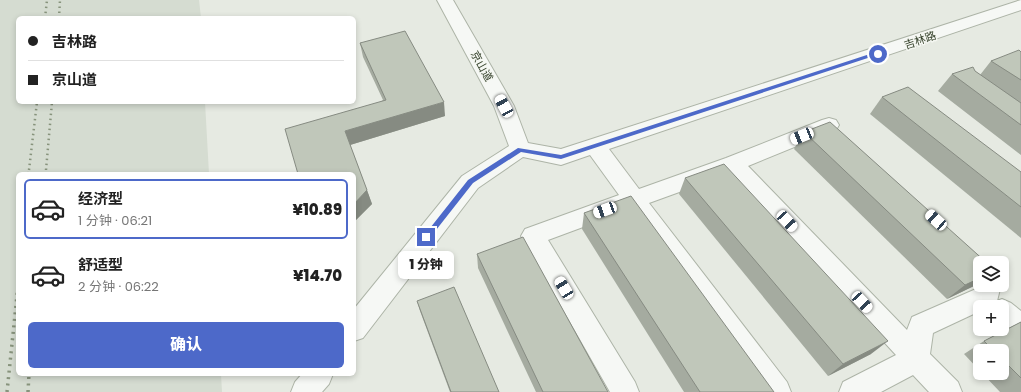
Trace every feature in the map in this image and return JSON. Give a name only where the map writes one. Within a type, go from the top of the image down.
[{"type":"street","name":"京山道","points":[[445,0],[504,106],[520,149]]},
{"type":"street","name":"吉林路","points":[[520,149],[561,157],[1021,6]]},
{"type":"street","points":[[625,392],[533,236],[733,164],[830,125],[842,136]]},
{"type":"street","points":[[595,146],[777,392]]},
{"type":"street","points":[[356,326],[470,182],[520,149]]},
{"type":"street","points":[[733,164],[948,392]]},
{"type":"street","points":[[916,359],[921,326],[973,307]]},
{"type":"street","points":[[1009,316],[1021,328]]},
{"type":"street","points":[[853,392],[916,359]]},
{"type":"street","points":[[305,392],[317,376]]},
{"type":"shaded area","points":[[0,0],[199,0],[201,16],[16,16],[16,104],[205,104],[209,172],[16,172],[16,376],[221,376],[222,392],[0,392]]},
{"type":"building","points":[[405,31],[444,102],[345,131],[367,190],[356,202],[356,172],[297,172],[285,129],[386,100],[360,43]]},
{"type":"building","points":[[1019,50],[1021,52],[1021,80],[991,61]]},
{"type":"building","points":[[973,67],[975,71],[1021,103],[1021,125],[952,74]]},
{"type":"building","points":[[908,87],[1021,172],[1021,207],[882,97]]},
{"type":"building","points":[[830,122],[979,256],[973,256],[973,281],[965,285],[804,132]]},
{"type":"building","points":[[724,164],[888,341],[843,364],[685,178]]},
{"type":"building","points":[[631,196],[774,392],[700,392],[584,213]]},
{"type":"building","points":[[523,237],[608,392],[543,392],[477,254]]},
{"type":"building","points":[[454,287],[499,392],[451,392],[417,301]]},
{"type":"building","points":[[1021,322],[1021,378],[1009,366],[1009,344],[987,344],[984,341],[994,336],[1009,336],[1009,328]]},
{"type":"railway","points":[[45,16],[47,0]]},
{"type":"railway","points":[[59,16],[60,0]]},
{"type":"railway","points":[[29,170],[37,104]]},
{"type":"railway","points":[[46,170],[52,104]]},
{"type":"railway","points":[[7,392],[16,305]]},
{"type":"railway","points":[[28,392],[29,376]]},
{"type":"route","points":[[426,237],[470,182],[520,149],[561,157],[878,54]]}]
